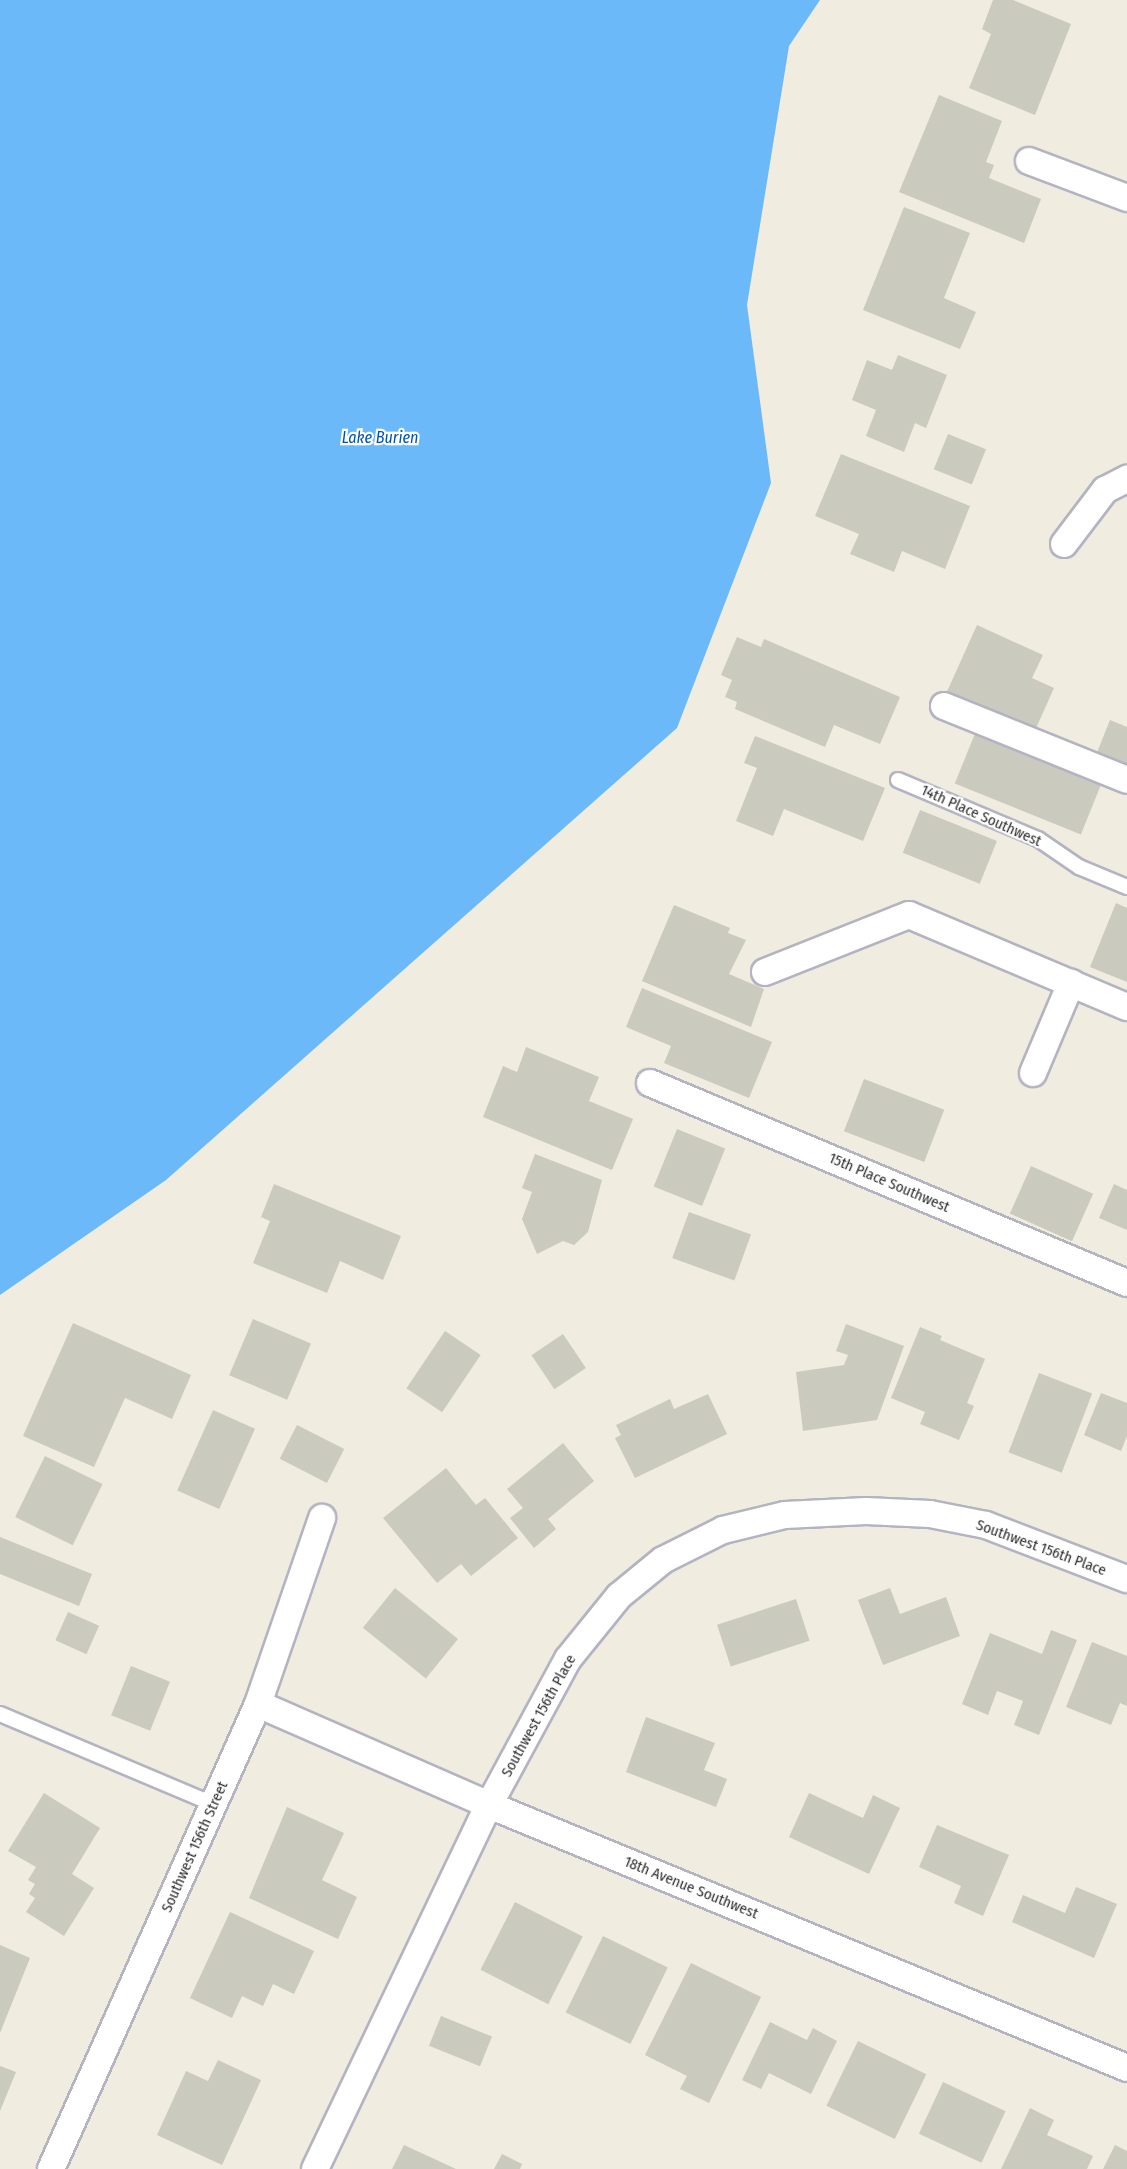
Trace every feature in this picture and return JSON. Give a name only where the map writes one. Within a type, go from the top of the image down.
[{"type":"street","points":[[1029,161],[1127,198]]},
{"type":"street","points":[[1064,544],[1105,490],[1127,479]]},
{"type":"street","points":[[944,706],[1127,780]]},
{"type":"street","points":[[765,972],[909,915],[1127,1007]]},
{"type":"street","points":[[1033,1073],[1071,983]]},
{"type":"street","name":"15th Place Southwest","points":[[650,1083],[1127,1283]]},
{"type":"street","name":"Southwest 156th Place","points":[[315,2169],[489,1805],[568,1659],[619,1596],[663,1560],[723,1530],[784,1515],[866,1511],[930,1514],[986,1525],[1127,1579]]},
{"type":"street","name":"Southwest 156th Street","points":[[58,2167],[258,1704],[322,1518]]},
{"type":"street","name":"18th Avenue Southwest","points":[[258,1704],[489,1805],[1127,2068]]},
{"type":"lane","name":"14th Place Southwest","points":[[898,780],[1038,839],[1079,867],[1127,887]]},
{"type":"lane","points":[[0,1714],[213,1804]]},
{"type":"water","name":"Lake Burien","points":[[0,0],[820,0],[789,46],[747,305],[771,483],[677,728],[166,1180],[0,1295]]},
{"type":"building","points":[[993,0],[1013,0],[1071,24],[1035,115],[969,88],[991,34],[982,29]]},
{"type":"building","points":[[939,95],[1002,121],[986,162],[994,165],[989,178],[1041,199],[1024,243],[899,192]]},
{"type":"building","points":[[904,207],[970,233],[944,298],[976,312],[960,349],[863,310]]},
{"type":"building","points":[[898,355],[947,375],[926,428],[915,423],[904,452],[866,436],[876,410],[852,400],[867,360],[892,370]]},
{"type":"building","points":[[948,434],[986,449],[972,485],[934,469]]},
{"type":"building","points":[[841,454],[970,506],[945,569],[902,551],[894,572],[850,554],[859,534],[815,516]]},
{"type":"building","points":[[977,625],[1043,655],[1032,678],[1054,688],[1033,735],[945,696]]},
{"type":"building","points":[[737,637],[761,647],[764,639],[900,697],[880,744],[834,725],[825,747],[735,709],[737,702],[725,697],[732,680],[721,675]]},
{"type":"building","points":[[1110,720],[1127,727],[1127,774],[1094,760]]},
{"type":"building","points":[[978,726],[1104,777],[1081,834],[955,783]]},
{"type":"building","points":[[755,736],[885,788],[863,841],[784,809],[773,836],[736,821],[757,768],[744,763]]},
{"type":"building","points":[[920,810],[997,841],[980,884],[903,853]]},
{"type":"building","points":[[1116,903],[1127,908],[1127,982],[1090,967]]},
{"type":"building","points":[[674,905],[730,928],[728,933],[746,940],[729,974],[764,989],[751,1027],[642,981]]},
{"type":"building","points":[[642,988],[772,1042],[749,1098],[664,1063],[671,1046],[626,1027]]},
{"type":"building","points":[[526,1047],[599,1077],[589,1101],[633,1119],[612,1170],[483,1117],[503,1066],[517,1072]]},
{"type":"building","points":[[864,1079],[944,1110],[924,1162],[844,1131]]},
{"type":"building","points":[[677,1129],[725,1148],[702,1206],[654,1186]]},
{"type":"building","points":[[535,1154],[602,1180],[588,1232],[574,1245],[563,1241],[537,1254],[522,1219],[532,1192],[522,1188]]},
{"type":"building","points":[[1031,1166],[1093,1194],[1072,1241],[1010,1214]]},
{"type":"building","points":[[274,1184],[401,1236],[383,1280],[340,1261],[327,1293],[253,1263],[270,1221],[261,1217]]},
{"type":"building","points":[[1114,1184],[1127,1190],[1127,1230],[1099,1218]]},
{"type":"building","points":[[689,1212],[751,1235],[734,1281],[672,1258]]},
{"type":"building","points":[[253,1319],[311,1344],[287,1400],[229,1375]]},
{"type":"building","points":[[73,1323],[191,1375],[172,1419],[125,1398],[94,1467],[23,1436]]},
{"type":"building","points":[[846,1324],[904,1346],[877,1420],[803,1431],[796,1372],[844,1365],[848,1355],[836,1351]]},
{"type":"building","points":[[920,1327],[942,1336],[940,1340],[985,1359],[967,1403],[974,1406],[959,1440],[920,1424],[925,1412],[891,1398]]},
{"type":"building","points":[[445,1331],[481,1355],[442,1412],[406,1388]]},
{"type":"building","points":[[563,1334],[586,1368],[554,1389],[531,1355]]},
{"type":"building","points":[[1039,1373],[1092,1393],[1062,1473],[1009,1452]]},
{"type":"building","points":[[1101,1393],[1127,1403],[1127,1436],[1121,1451],[1084,1435]]},
{"type":"building","points":[[708,1394],[727,1434],[635,1478],[615,1438],[621,1435],[616,1425],[670,1399],[674,1409]]},
{"type":"building","points":[[213,1410],[255,1429],[219,1509],[177,1490]]},
{"type":"building","points":[[297,1425],[344,1449],[327,1483],[280,1459]]},
{"type":"building","points":[[563,1443],[594,1481],[548,1519],[556,1529],[534,1548],[510,1518],[523,1508],[507,1489]]},
{"type":"building","points":[[45,1456],[103,1484],[73,1545],[15,1517]]},
{"type":"building","points":[[446,1468],[476,1505],[485,1498],[518,1538],[471,1576],[461,1564],[437,1583],[383,1518]]},
{"type":"building","points":[[0,1537],[92,1574],[79,1606],[0,1574]]},
{"type":"building","points":[[395,1588],[458,1639],[426,1679],[363,1628]]},
{"type":"building","points":[[890,1588],[900,1614],[946,1597],[960,1636],[883,1665],[858,1600]]},
{"type":"building","points":[[796,1599],[810,1641],[731,1666],[717,1625]]},
{"type":"building","points":[[68,1612],[99,1626],[86,1654],[55,1640]]},
{"type":"building","points":[[1051,1630],[1077,1640],[1039,1735],[1014,1725],[1023,1701],[997,1691],[988,1715],[962,1704],[990,1633],[1042,1654]]},
{"type":"building","points":[[1092,1642],[1127,1656],[1127,1706],[1120,1703],[1111,1725],[1066,1707]]},
{"type":"building","points":[[131,1666],[170,1682],[150,1731],[111,1715]]},
{"type":"building","points":[[646,1717],[715,1743],[704,1770],[727,1779],[716,1807],[626,1772]]},
{"type":"building","points":[[44,1793],[100,1828],[72,1874],[94,1888],[64,1936],[26,1912],[35,1898],[29,1894],[35,1884],[28,1880],[36,1867],[8,1851]]},
{"type":"building","points":[[809,1793],[863,1818],[873,1795],[900,1808],[869,1874],[789,1837]]},
{"type":"building","points":[[287,1807],[344,1833],[322,1880],[357,1897],[338,1939],[249,1898]]},
{"type":"building","points":[[937,1825],[1009,1855],[983,1916],[954,1903],[961,1886],[919,1867]]},
{"type":"building","points":[[1076,1887],[1117,1904],[1094,1958],[1012,1922],[1023,1895],[1065,1913]]},
{"type":"building","points":[[515,1902],[583,1937],[548,2004],[480,1970]]},
{"type":"building","points":[[230,1912],[314,1951],[294,1994],[273,1984],[263,2006],[242,1996],[232,2018],[190,1998]]},
{"type":"building","points":[[603,1936],[668,1968],[630,2044],[566,2012]]},
{"type":"building","points":[[0,1945],[30,1958],[0,2033]]},
{"type":"building","points":[[691,1963],[761,1997],[709,2103],[680,2089],[687,2076],[645,2055]]},
{"type":"building","points":[[441,2016],[492,2037],[480,2066],[429,2046]]},
{"type":"building","points":[[770,2022],[807,2040],[813,2028],[837,2041],[811,2094],[769,2073],[761,2089],[742,2080]]},
{"type":"building","points":[[858,2041],[926,2074],[895,2139],[826,2106]]},
{"type":"building","points":[[218,2060],[261,2080],[222,2165],[157,2135],[186,2071],[208,2081]]},
{"type":"building","points":[[0,2066],[16,2072],[0,2111]]},
{"type":"building","points":[[943,2082],[1006,2111],[981,2163],[919,2134]]},
{"type":"building","points":[[1030,2108],[1054,2120],[1047,2135],[1093,2156],[1087,2169],[1001,2169]]},
{"type":"building","points":[[404,2145],[456,2169],[392,2169]]},
{"type":"building","points":[[1115,2145],[1127,2151],[1127,2169],[1103,2169]]},
{"type":"building","points":[[502,2154],[522,2164],[520,2169],[494,2169]]}]
